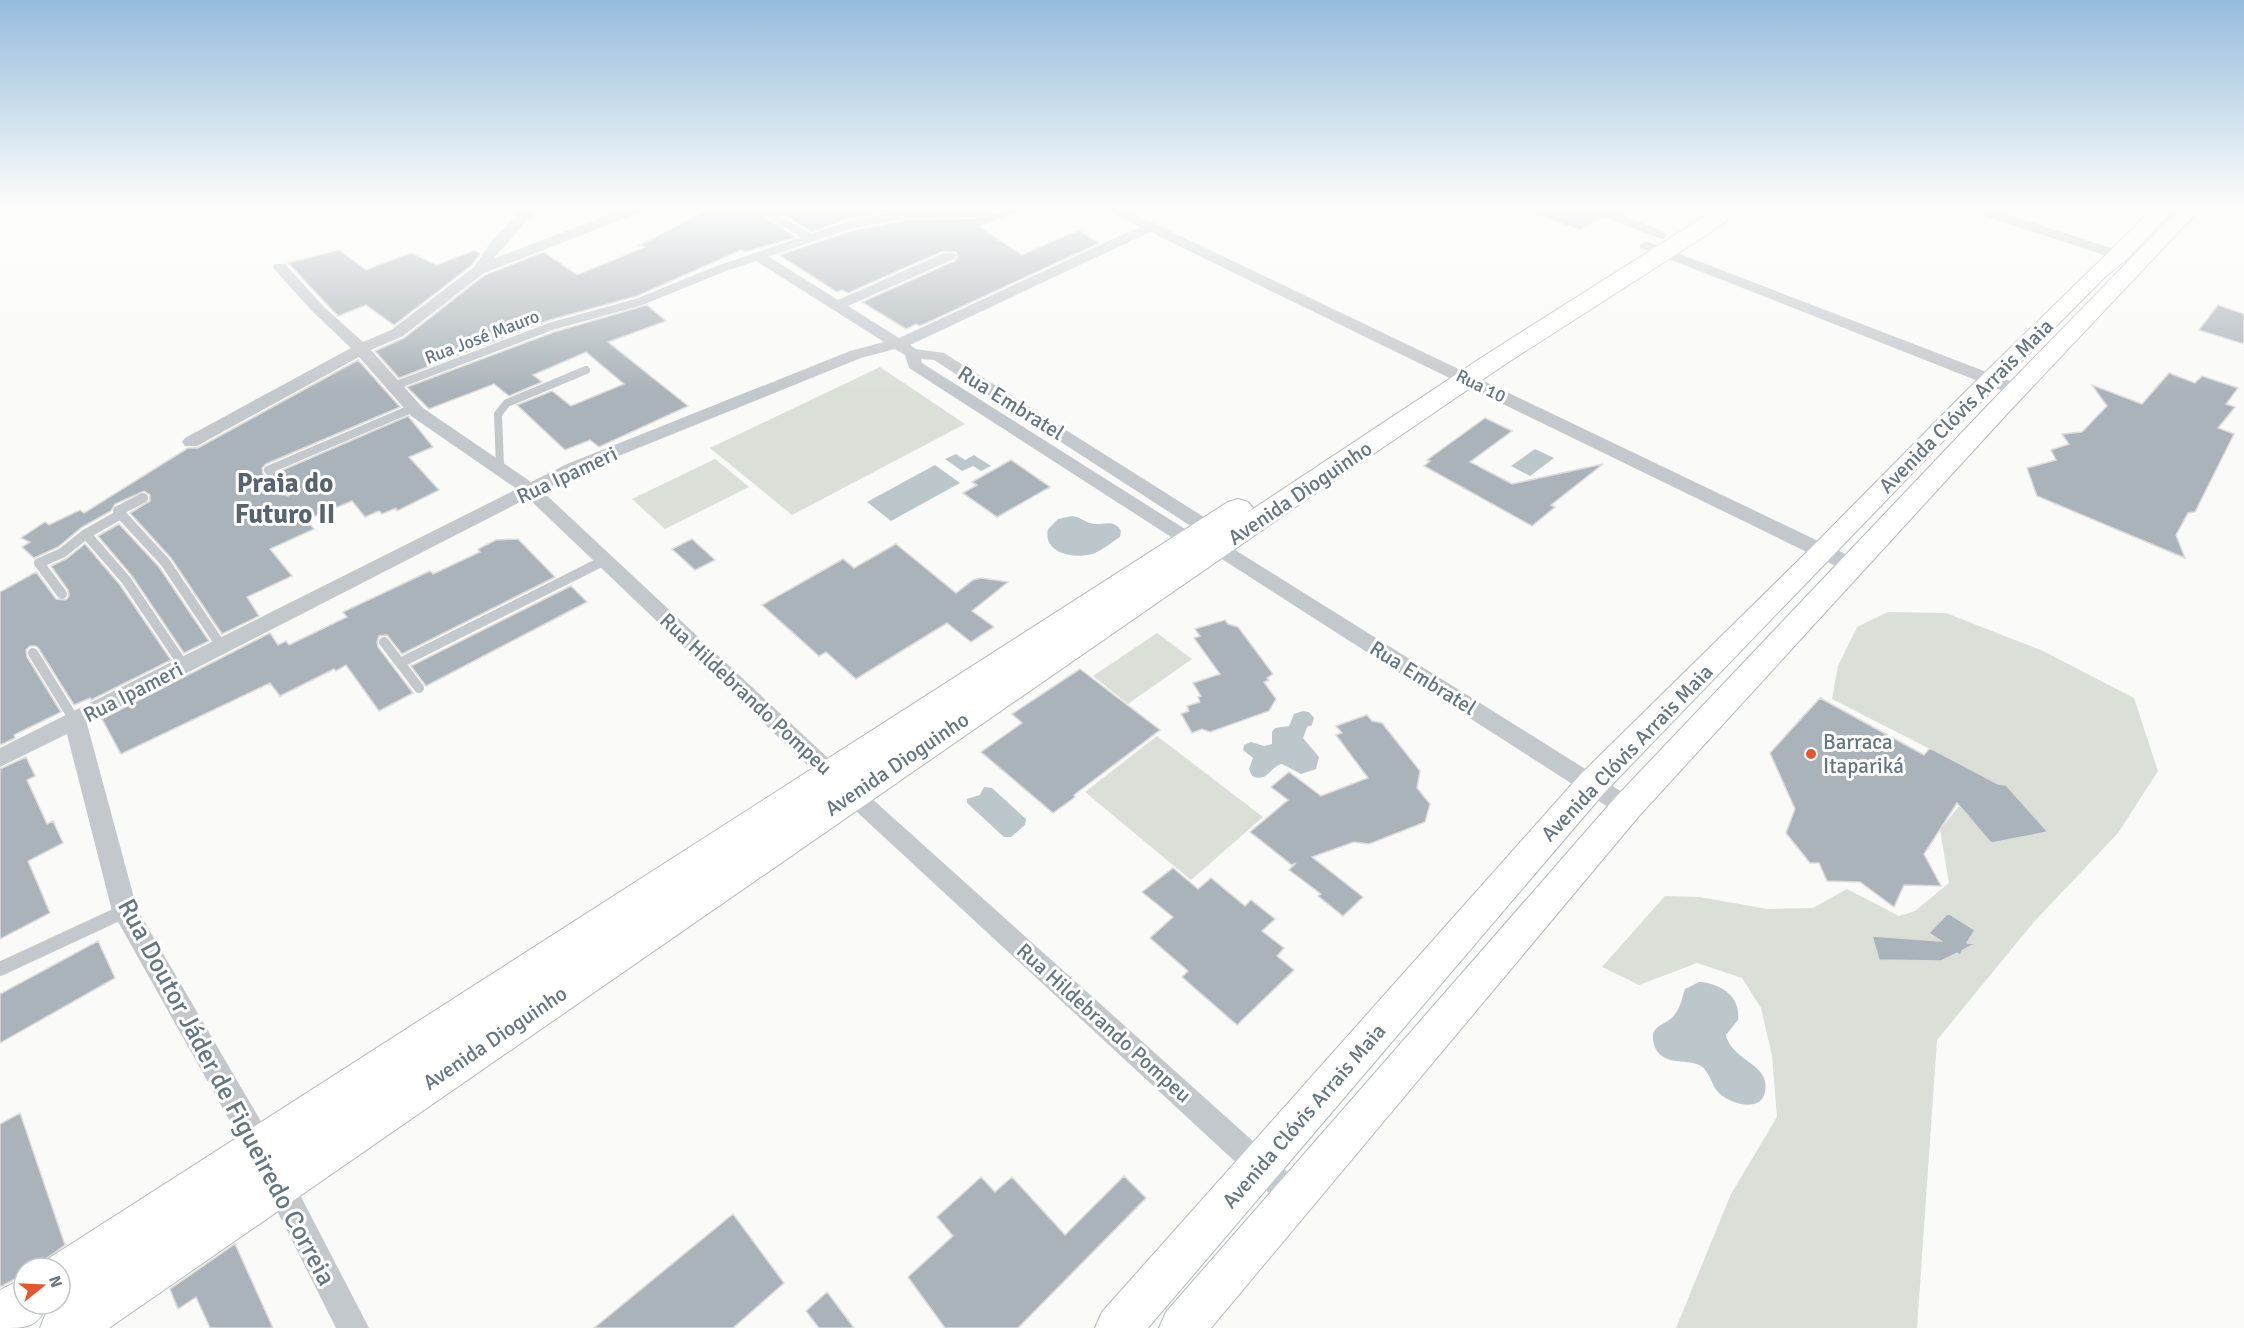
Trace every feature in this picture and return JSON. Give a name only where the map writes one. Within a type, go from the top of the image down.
[{"type":"main road","name":"Avenida Dioguinho","points":[[65,1328],[279,1185],[841,783],[1205,539],[1619,269]]},
{"type":"main road","name":"Avenida Clóvis Arrais Maia","points":[[1182,1328],[1628,807],[1853,566],[2004,385],[2120,269]]},
{"type":"main road","name":"Avenida Clóvis Arrais Maia","points":[[1118,1328],[1261,1167],[1592,784],[1823,552],[1970,400],[2004,385]]},
{"type":"main road","name":"Avenida Dioguinho","points":[[72,1271],[260,1147],[841,783]]},
{"type":"street","name":"Rua Hildebrando Pompeu","points":[[282,269],[302,294],[361,348],[413,408],[432,424],[500,467],[531,491],[841,783],[1293,1196]]},
{"type":"street","name":"Rua Embratel","points":[[779,269],[905,348],[915,365],[1205,539],[1628,807]]},
{"type":"street","points":[[837,305],[918,269]]},
{"type":"street","name":"Rua Ipameri","points":[[0,758],[573,468],[856,354],[905,348],[1065,269]]},
{"type":"street","name":"Rua 10","points":[[1238,269],[1853,566]]},
{"type":"street","points":[[1718,269],[2004,385]]},
{"type":"street","points":[[191,442],[361,348],[388,338],[412,323],[479,270]]},
{"type":"street","name":"Rua Doutor Jáder de Figueiredo Correia","points":[[75,721],[125,911],[260,1147],[353,1328]]},
{"type":"lane","name":"Rua José Mauro","points":[[394,386],[552,326],[639,302],[724,269]]},
{"type":"lane","points":[[500,467],[498,414],[501,409],[507,403],[586,370]]},
{"type":"lane","points":[[286,489],[268,470],[413,408]]},
{"type":"lane","points":[[142,498],[118,511],[165,562],[222,647]]},
{"type":"lane","points":[[62,594],[39,563],[62,553],[86,534],[121,514]]},
{"type":"lane","points":[[86,534],[110,556],[156,621],[184,666]]},
{"type":"lane","points":[[400,663],[605,560]]},
{"type":"lane","points":[[384,642],[419,688]]},
{"type":"lane","name":"Rua Doutor Jáder de Figueiredo Correia","points":[[33,652],[75,721]]},
{"type":"lane","points":[[0,969],[125,911]]},
{"type":"shaded area","points":[[880,367],[965,424],[792,515],[710,448]]},
{"type":"shaded area","points":[[1535,449],[1554,458],[1530,476],[1511,466]]},
{"type":"shaded area","points":[[956,454],[965,460],[974,455],[991,466],[981,471],[973,466],[962,471],[945,459]]},
{"type":"shaded area","points":[[715,459],[749,487],[665,529],[632,499]]},
{"type":"shaded area","points":[[935,465],[960,483],[891,521],[867,502]]},
{"type":"shaded area","points":[[1072,516],[1094,524],[1114,524],[1121,531],[1120,537],[1088,555],[1062,553],[1050,544],[1048,529],[1058,519]]},
{"type":"shaded area","points":[[1888,612],[1946,613],[2043,651],[2134,698],[2158,771],[2118,833],[2033,923],[1937,1040],[1917,1328],[1676,1328],[1731,1194],[1777,1117],[1772,1056],[1761,1008],[1742,978],[1697,963],[1639,985],[1602,967],[1665,896],[1700,897],[1767,909],[1813,908],[1847,889],[1899,916],[1915,911],[1949,883],[1940,830],[1983,776],[1832,699],[1838,666],[1857,627]]},
{"type":"shaded area","points":[[1157,633],[1192,659],[1128,704],[1093,676]]},
{"type":"shaded area","points":[[1309,712],[1314,718],[1303,738],[1319,757],[1316,769],[1301,774],[1282,764],[1262,778],[1252,776],[1249,769],[1253,758],[1243,750],[1244,745],[1251,742],[1264,746],[1272,744],[1272,732],[1275,728],[1289,726],[1294,714]]},
{"type":"shaded area","points":[[1157,736],[1263,817],[1191,880],[1085,792]]},
{"type":"shaded area","points":[[984,787],[992,788],[1026,819],[1025,825],[1011,837],[1004,837],[967,803],[967,799],[980,795]]},
{"type":"shaded area","points":[[1699,982],[1714,985],[1728,992],[1736,1004],[1738,1020],[1726,1035],[1735,1051],[1757,1068],[1762,1075],[1765,1092],[1757,1103],[1751,1105],[1737,1103],[1724,1097],[1716,1090],[1701,1066],[1666,1059],[1656,1049],[1653,1040],[1655,1031],[1675,1014],[1685,989]]},
{"type":"building","points":[[294,269],[467,269],[394,325],[366,305],[338,316]]},
{"type":"building","points":[[500,269],[568,269],[577,275],[592,269],[698,269],[637,296],[550,320],[399,378],[375,351],[404,338],[485,275]]},
{"type":"building","points":[[801,269],[902,269],[848,293],[842,290],[837,292]]},
{"type":"building","points":[[937,269],[1043,269],[920,326],[916,324],[906,329],[862,302]]},
{"type":"building","points":[[647,305],[666,321],[608,342],[688,406],[599,447],[590,440],[565,450],[517,405],[552,391],[571,406],[624,384],[586,352],[533,375],[542,382],[509,396],[494,384],[429,409],[407,387],[554,332]]},
{"type":"building","points":[[2218,305],[2244,314],[2244,344],[2199,330]]},
{"type":"building","points":[[358,360],[400,407],[266,464],[262,468],[263,474],[280,494],[288,496],[293,492],[293,487],[284,475],[278,472],[408,416],[433,447],[409,457],[439,490],[397,511],[396,508],[382,514],[379,511],[365,517],[352,501],[306,520],[314,529],[270,549],[292,576],[247,597],[259,616],[222,634],[171,558],[130,513],[150,501],[150,495],[144,491],[115,504],[111,511],[82,527],[58,547],[34,558],[22,547],[30,542],[21,538],[45,522],[49,525],[80,510],[84,513],[188,448],[198,448]]},
{"type":"building","points":[[2169,373],[2195,383],[2202,376],[2238,388],[2226,404],[2235,407],[2218,428],[2234,434],[2195,512],[2188,513],[2176,535],[2185,558],[2037,496],[2027,468],[2056,460],[2051,450],[2069,444],[2062,434],[2082,432],[2107,406],[2092,385],[2142,404]]},
{"type":"building","points":[[1485,418],[1512,431],[1470,462],[1512,484],[1603,464],[1551,505],[1555,507],[1532,526],[1424,466],[1430,461],[1427,460]]},
{"type":"building","points":[[1011,460],[1050,487],[997,517],[963,493],[977,485],[972,482]]},
{"type":"building","points":[[119,524],[159,567],[209,641],[184,653],[132,576],[98,536]]},
{"type":"building","points":[[518,539],[555,577],[402,654],[387,635],[379,636],[378,647],[413,693],[379,711],[346,665],[280,696],[270,683],[121,754],[102,719],[270,633],[278,645],[286,641],[289,645],[347,617],[343,612],[430,571],[433,574],[480,552],[478,549],[496,540]]},
{"type":"building","points":[[692,539],[715,560],[695,570],[672,549]]},
{"type":"building","points":[[85,544],[120,585],[171,660],[91,700],[90,698],[74,705],[39,649],[36,646],[30,646],[26,650],[27,657],[61,712],[14,735],[15,738],[0,745],[0,592],[36,572],[56,599],[66,600],[69,596],[68,590],[51,566],[66,559]]},
{"type":"building","points":[[896,544],[956,593],[973,580],[981,578],[1008,582],[972,611],[994,627],[971,642],[947,623],[856,679],[826,652],[819,656],[762,605],[843,559],[854,568]]},
{"type":"building","points":[[571,586],[587,602],[426,686],[411,666]]},
{"type":"building","points":[[1225,620],[1228,624],[1238,627],[1273,674],[1267,678],[1269,680],[1264,682],[1276,699],[1269,711],[1210,732],[1202,729],[1192,733],[1181,714],[1189,711],[1187,706],[1200,702],[1198,697],[1201,696],[1193,683],[1220,674],[1194,638],[1200,636],[1195,629]]},
{"type":"building","points":[[1080,669],[1160,730],[1053,813],[981,752],[1022,723],[1012,714]]},
{"type":"building","points":[[1820,698],[1924,755],[1930,748],[1998,784],[2006,785],[2048,832],[1991,843],[1957,803],[1924,854],[1941,886],[1904,885],[1894,907],[1860,882],[1827,881],[1819,863],[1810,863],[1786,833],[1795,809],[1770,753]]},
{"type":"building","points":[[1367,715],[1372,721],[1382,723],[1420,771],[1417,788],[1430,804],[1425,822],[1369,844],[1354,842],[1312,857],[1363,897],[1343,916],[1318,896],[1321,894],[1289,870],[1296,863],[1292,865],[1250,832],[1288,800],[1271,787],[1289,772],[1321,796],[1368,778],[1336,735],[1342,733],[1336,726]]},
{"type":"building","points":[[26,757],[35,776],[27,780],[47,824],[53,821],[63,843],[28,861],[50,913],[0,939],[0,769]]},
{"type":"building","points":[[1173,868],[1198,889],[1211,878],[1245,906],[1251,900],[1275,919],[1262,931],[1284,948],[1277,956],[1294,970],[1237,1025],[1182,977],[1188,971],[1150,938],[1173,917],[1142,892]]},
{"type":"building","points":[[1948,913],[1975,930],[1967,943],[1975,944],[1963,950],[1960,955],[1957,953],[1941,961],[1879,960],[1872,936],[1941,941],[1929,933]]},
{"type":"building","points":[[98,941],[115,978],[0,1043],[0,994]]},
{"type":"building","points":[[20,1113],[65,1245],[50,1256],[12,1256],[12,1280],[0,1287],[0,1124]]},
{"type":"building","points":[[1124,1176],[1146,1198],[1018,1328],[945,1328],[908,1277],[953,1236],[937,1217],[981,1177],[995,1192],[1012,1177],[1065,1235]]},
{"type":"building","points":[[733,1214],[784,1283],[733,1328],[594,1328]]},
{"type":"building","points":[[235,1244],[273,1328],[210,1328],[196,1297],[178,1309],[170,1289]]},
{"type":"building","points":[[827,1292],[854,1328],[819,1328],[806,1311]]},
{"type":"place","name":"Barraca Itapariká","points":[[1811,754]]},
{"type":"district","name":"Praia do Futuro II","points":[[285,498]]}]
